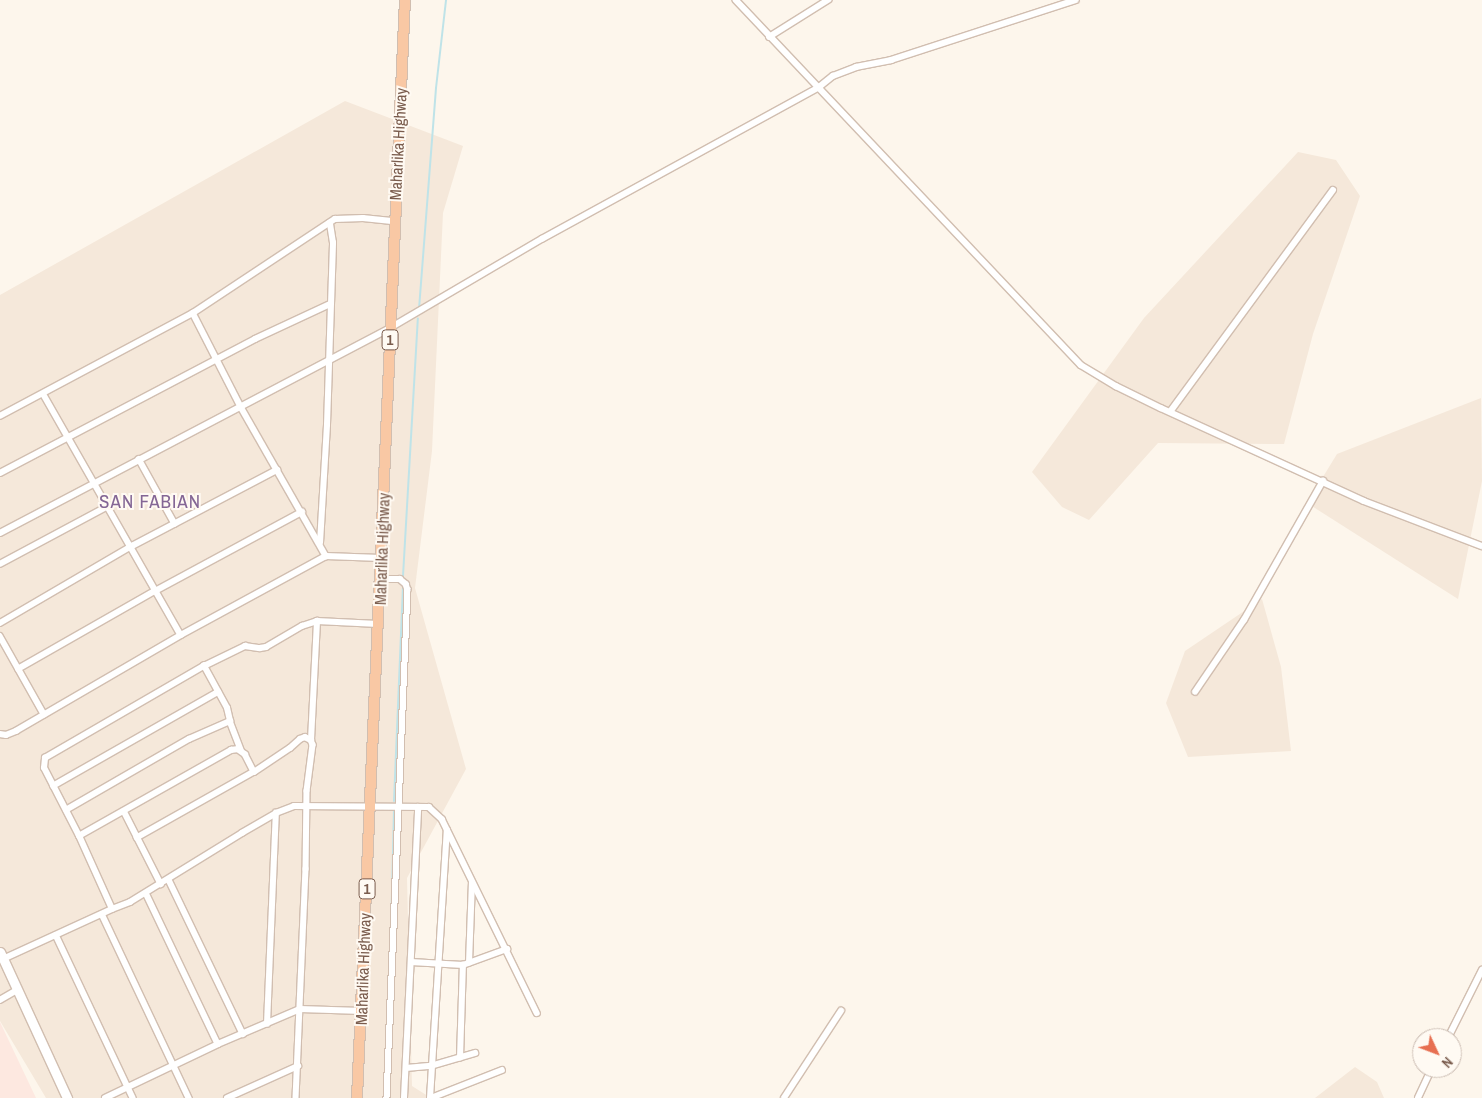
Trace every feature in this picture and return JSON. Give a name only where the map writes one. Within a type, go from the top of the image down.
[{"type":"highway","name":"Maharlika Highway","points":[[358,1098],[394,221],[405,0]]},
{"type":"main road","points":[[2,955],[67,1098]]},
{"type":"street","points":[[736,0],[1070,355],[1094,374],[1170,412],[1364,501],[1482,546]]},
{"type":"street","points":[[769,37],[828,0]]},
{"type":"street","points":[[0,533],[390,328],[542,239],[818,88],[833,76],[856,67],[891,60],[1076,0]]},
{"type":"street","points":[[1170,412],[1333,190]]},
{"type":"street","points":[[0,416],[44,395],[193,313],[330,223],[343,218],[394,221]]},
{"type":"street","points":[[320,543],[326,453],[333,243],[330,223]]},
{"type":"street","points":[[0,473],[288,323],[330,304]]},
{"type":"street","points":[[193,313],[241,407],[326,556]]},
{"type":"street","points":[[44,395],[132,546],[180,635]]},
{"type":"street","points":[[139,459],[175,524]]},
{"type":"street","points":[[0,623],[132,546],[277,470]]},
{"type":"street","points":[[1194,692],[1244,620],[1323,481]]},
{"type":"street","points":[[0,564],[108,506]]},
{"type":"street","points":[[18,669],[155,591],[302,512]]},
{"type":"street","points":[[0,734],[6,735],[16,731],[180,635],[326,556],[381,558]]},
{"type":"street","points":[[380,579],[400,579],[406,584],[408,590],[387,1098]]},
{"type":"street","points":[[296,1098],[307,804],[313,745],[311,740],[317,621]]},
{"type":"street","points":[[112,909],[79,836],[44,768],[46,758],[204,666],[245,646],[260,648],[270,645],[302,626],[317,621],[378,624]]},
{"type":"street","points":[[0,636],[44,714]]},
{"type":"street","points":[[204,666],[228,708],[230,721],[241,750],[254,772]]},
{"type":"street","points":[[53,786],[218,692]]},
{"type":"street","points":[[66,810],[189,740],[230,721]]},
{"type":"street","points":[[137,838],[254,772],[290,748],[300,738],[305,737],[311,740]]},
{"type":"street","points":[[79,836],[231,750],[241,750]]},
{"type":"street","points":[[2,955],[56,935],[130,902],[169,880],[276,813],[294,806],[307,804],[370,808],[399,806],[429,807],[435,810],[447,829],[537,1012]]},
{"type":"street","points":[[404,1098],[418,807]]},
{"type":"street","points":[[124,811],[161,884]]},
{"type":"street","points":[[267,1024],[276,813]]},
{"type":"street","points":[[447,829],[437,963],[431,1098],[502,1070]]},
{"type":"street","points":[[169,880],[243,1034]]},
{"type":"street","points":[[460,1058],[472,881]]},
{"type":"street","points":[[146,893],[218,1044]]},
{"type":"street","points":[[102,914],[189,1098]]},
{"type":"street","points":[[56,935],[133,1098]]},
{"type":"street","points":[[411,962],[466,964],[507,949]]},
{"type":"street","points":[[1453,1028],[1482,970]]},
{"type":"street","points":[[0,1000],[17,990]]},
{"type":"street","points":[[105,1098],[218,1044],[300,1009],[362,1011]]},
{"type":"street","points":[[784,1098],[841,1011]]},
{"type":"street","points":[[406,1068],[431,1066],[475,1053]]},
{"type":"street","points":[[227,1098],[298,1066]]},
{"type":"street","points":[[1418,1098],[1427,1078]]},
{"type":"shaded area","points":[[345,101],[463,146],[443,213],[432,451],[415,588],[466,769],[407,878],[412,1086],[431,1098],[46,1098],[0,1021],[0,295]]},
{"type":"shaded area","points":[[1298,152],[1336,160],[1360,196],[1313,334],[1284,444],[1158,443],[1089,520],[1062,507],[1032,472],[1144,318]]},
{"type":"shaded area","points":[[1481,398],[1482,481],[1458,599],[1307,503],[1337,454]]},
{"type":"shaded area","points":[[1262,599],[1281,667],[1291,751],[1188,757],[1166,703],[1185,651]]},
{"type":"shaded area","points":[[0,1022],[36,1098],[0,1098]]},
{"type":"shaded area","points":[[1355,1067],[1377,1082],[1384,1098],[1315,1098]]},
{"type":"waterway","points":[[419,309],[436,88],[446,0]]},
{"type":"waterway","points":[[403,576],[418,318]]},
{"type":"waterway","points":[[394,801],[403,586]]},
{"type":"waterway","points":[[391,933],[394,811]]},
{"type":"district","name":"SAN FABIAN","points":[[150,502]]}]
